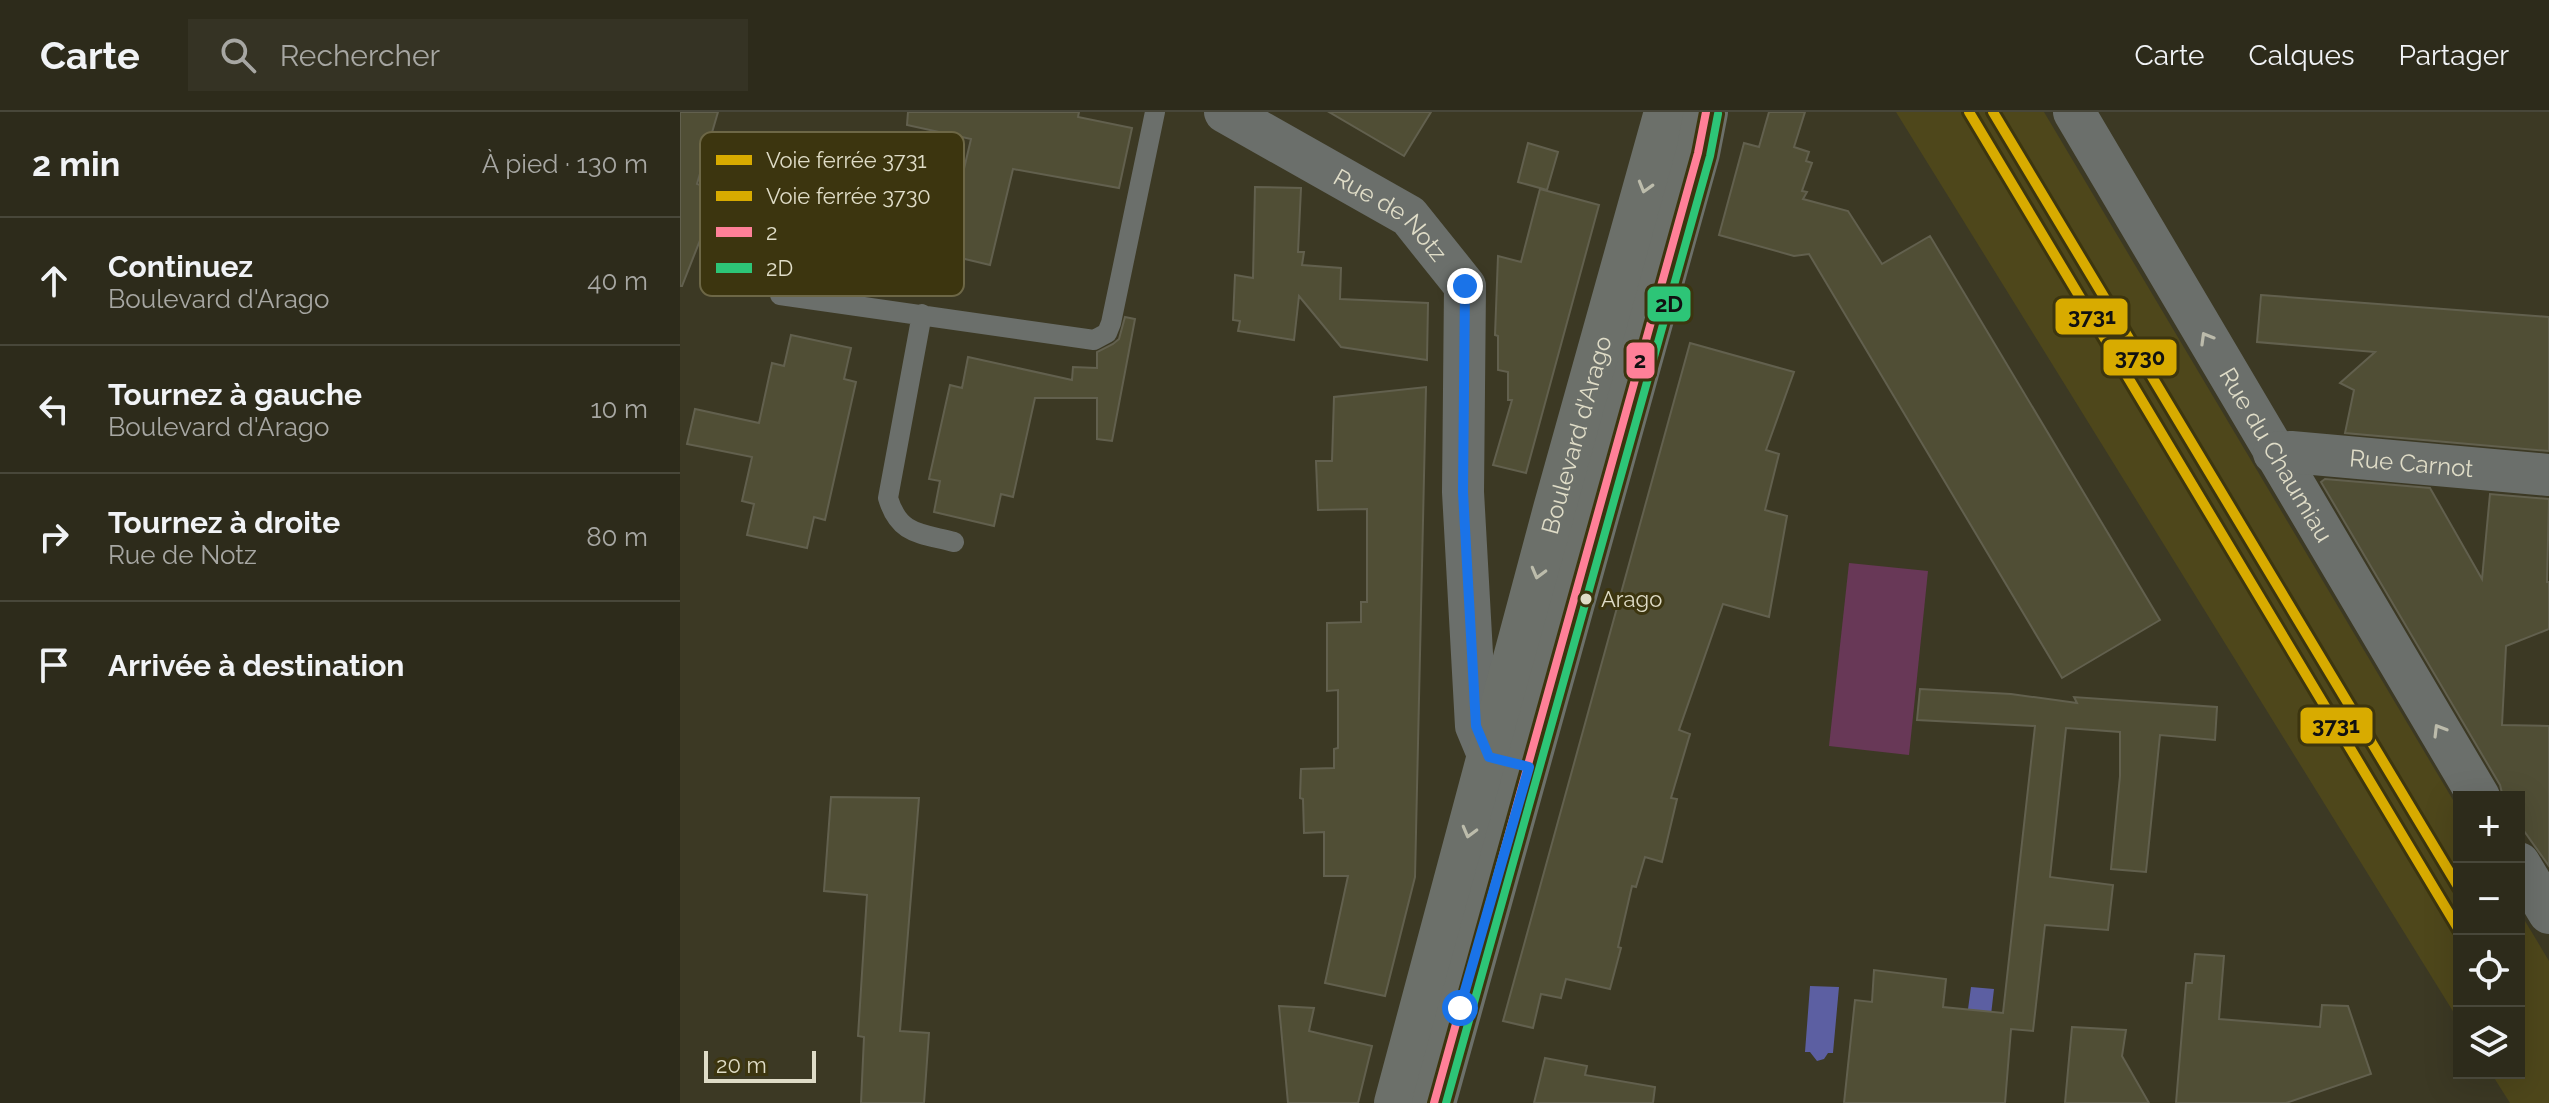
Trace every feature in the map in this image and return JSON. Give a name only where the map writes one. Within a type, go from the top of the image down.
[{"type":"main road","name":"Boulevard d'Arago","points":[[1434,1103],[1509,762],[1666,112]]},
{"type":"main road","name":"Boulevard d'Arago","points":[[1396,1103],[1509,762],[1698,153],[1706,112]]},
{"type":"street","name":"Rue de Notz","points":[[1225,112],[1409,216],[1465,286],[1464,507],[1476,726],[1509,762]]},
{"type":"street","name":"Rue du Chaumiau","points":[[2074,112],[2475,791]]},
{"type":"street","name":"Rue Carnot","points":[[2274,453],[2549,475]]},
{"type":"street","points":[[2525,873],[2549,913]]},
{"type":"lane","points":[[787,296],[1094,340],[1107,333],[1155,112]]},
{"type":"lane","points":[[922,314],[888,498],[893,514],[905,529],[954,542]]},
{"type":"shaded area","points":[[1896,112],[2044,112],[2453,800],[2453,1011]]},
{"type":"shaded area","points":[[1849,563],[1928,571],[1909,755],[1829,746]]},
{"type":"shaded area","points":[[2525,921],[2549,961],[2549,1103],[2510,1103],[2495,1079],[2525,1079]]},
{"type":"water","points":[[1810,986],[1839,987],[1833,1053],[1817,1061],[1810,1052],[1805,1052]]},
{"type":"water","points":[[1971,987],[1994,989],[1988,1041],[1964,1039]]},
{"type":"building","points":[[680,112],[718,112],[712,132],[700,132],[700,174],[697,184],[700,185],[700,240],[680,286]]},
{"type":"building","points":[[908,112],[1079,112],[1078,117],[1132,128],[1119,188],[1013,169],[990,265],[964,259],[964,169],[971,139],[964,137],[964,132],[939,132],[907,125]]},
{"type":"building","points":[[1329,112],[1431,112],[1404,156]]},
{"type":"building","points":[[1769,112],[1805,112],[1794,147],[1809,152],[1806,161],[1812,163],[1802,191],[1807,192],[1803,199],[1848,211],[1882,264],[1930,236],[2160,620],[2062,678],[1809,254],[1794,256],[1719,235],[1744,143],[1759,147]]},
{"type":"building","points":[[1528,143],[1558,152],[1547,190],[1518,182]]},
{"type":"building","points":[[1255,187],[1301,188],[1298,252],[1304,252],[1302,265],[1341,268],[1340,299],[1428,303],[1427,360],[1341,347],[1299,296],[1294,340],[1238,331],[1240,321],[1233,320],[1235,275],[1253,278]]},
{"type":"building","points":[[1540,189],[1599,205],[1526,473],[1493,465],[1512,400],[1508,400],[1508,372],[1498,370],[1498,336],[1495,335],[1498,256],[1521,262]]},
{"type":"building","points":[[2261,295],[2549,317],[2549,451],[2345,433],[2354,390],[2340,383],[2375,352],[2257,342]]},
{"type":"building","points":[[1125,317],[1135,319],[1112,441],[1097,439],[1097,398],[1035,398],[1013,497],[1001,494],[994,526],[934,512],[940,481],[929,479],[950,385],[962,388],[968,357],[1072,380],[1073,367],[1097,368],[1097,352],[1119,339]]},
{"type":"building","points":[[791,335],[851,348],[844,379],[856,382],[825,520],[814,517],[807,548],[747,535],[754,504],[742,501],[752,457],[687,444],[695,409],[759,423],[772,363],[784,366]]},
{"type":"building","points":[[1690,343],[1794,372],[1766,450],[1779,454],[1765,510],[1787,516],[1769,617],[1723,604],[1679,730],[1690,734],[1671,798],[1677,799],[1662,862],[1645,857],[1636,887],[1632,886],[1610,989],[1566,979],[1561,998],[1541,994],[1533,1028],[1503,1021]]},
{"type":"building","points":[[1426,387],[1415,877],[1385,996],[1325,983],[1348,876],[1324,876],[1324,832],[1304,833],[1301,769],[1334,768],[1334,749],[1338,748],[1338,690],[1327,691],[1327,623],[1361,622],[1361,602],[1367,602],[1367,509],[1318,510],[1316,461],[1332,461],[1334,397]]},
{"type":"building","points":[[2325,479],[2430,488],[2482,579],[2490,494],[2549,499],[2549,629],[2506,646],[2502,725],[2549,726],[2549,866],[2525,832],[2525,791],[2502,791],[2321,482]]},
{"type":"building","points":[[1920,689],[2011,694],[2077,703],[2074,697],[2217,707],[2215,740],[2160,735],[2146,872],[2111,869],[2120,776],[2120,732],[2066,728],[2050,877],[2113,885],[2108,930],[2045,925],[2033,1031],[2011,1029],[2005,1103],[1844,1103],[1855,1000],[1872,1002],[1874,970],[1946,979],[1943,1007],[2003,1013],[2035,726],[1917,720]]},
{"type":"building","points":[[831,797],[919,798],[900,1031],[929,1033],[924,1103],[861,1103],[864,1037],[858,1036],[867,895],[824,891]]},
{"type":"building","points":[[2195,954],[2224,956],[2219,1019],[2320,1027],[2322,1005],[2348,1006],[2371,1074],[2286,1103],[2176,1103],[2186,983],[2192,983]]},
{"type":"building","points":[[1279,1006],[1314,1008],[1309,1031],[1372,1046],[1358,1103],[1288,1103]]},
{"type":"building","points":[[2072,1027],[2126,1030],[2122,1056],[2149,1103],[2065,1103]]},
{"type":"building","points":[[1545,1058],[1587,1066],[1585,1075],[1655,1087],[1653,1103],[1534,1103]]},
{"type":"rail line","name":"3731","points":[[1969,112],[2453,920]]},
{"type":"rail line","name":"3730","points":[[1993,112],[2453,878]]},
{"type":"transit line","name":"2","points":[[1434,1103],[1698,153],[1706,112]]},
{"type":"transit line","name":"2D","points":[[1446,1103],[1710,156],[1718,114]]},
{"type":"place","name":"Arago","points":[[1586,599]]},
{"type":"route","points":[[1460,1008],[1529,767],[1489,757],[1476,726],[1463,492],[1465,286]]}]
